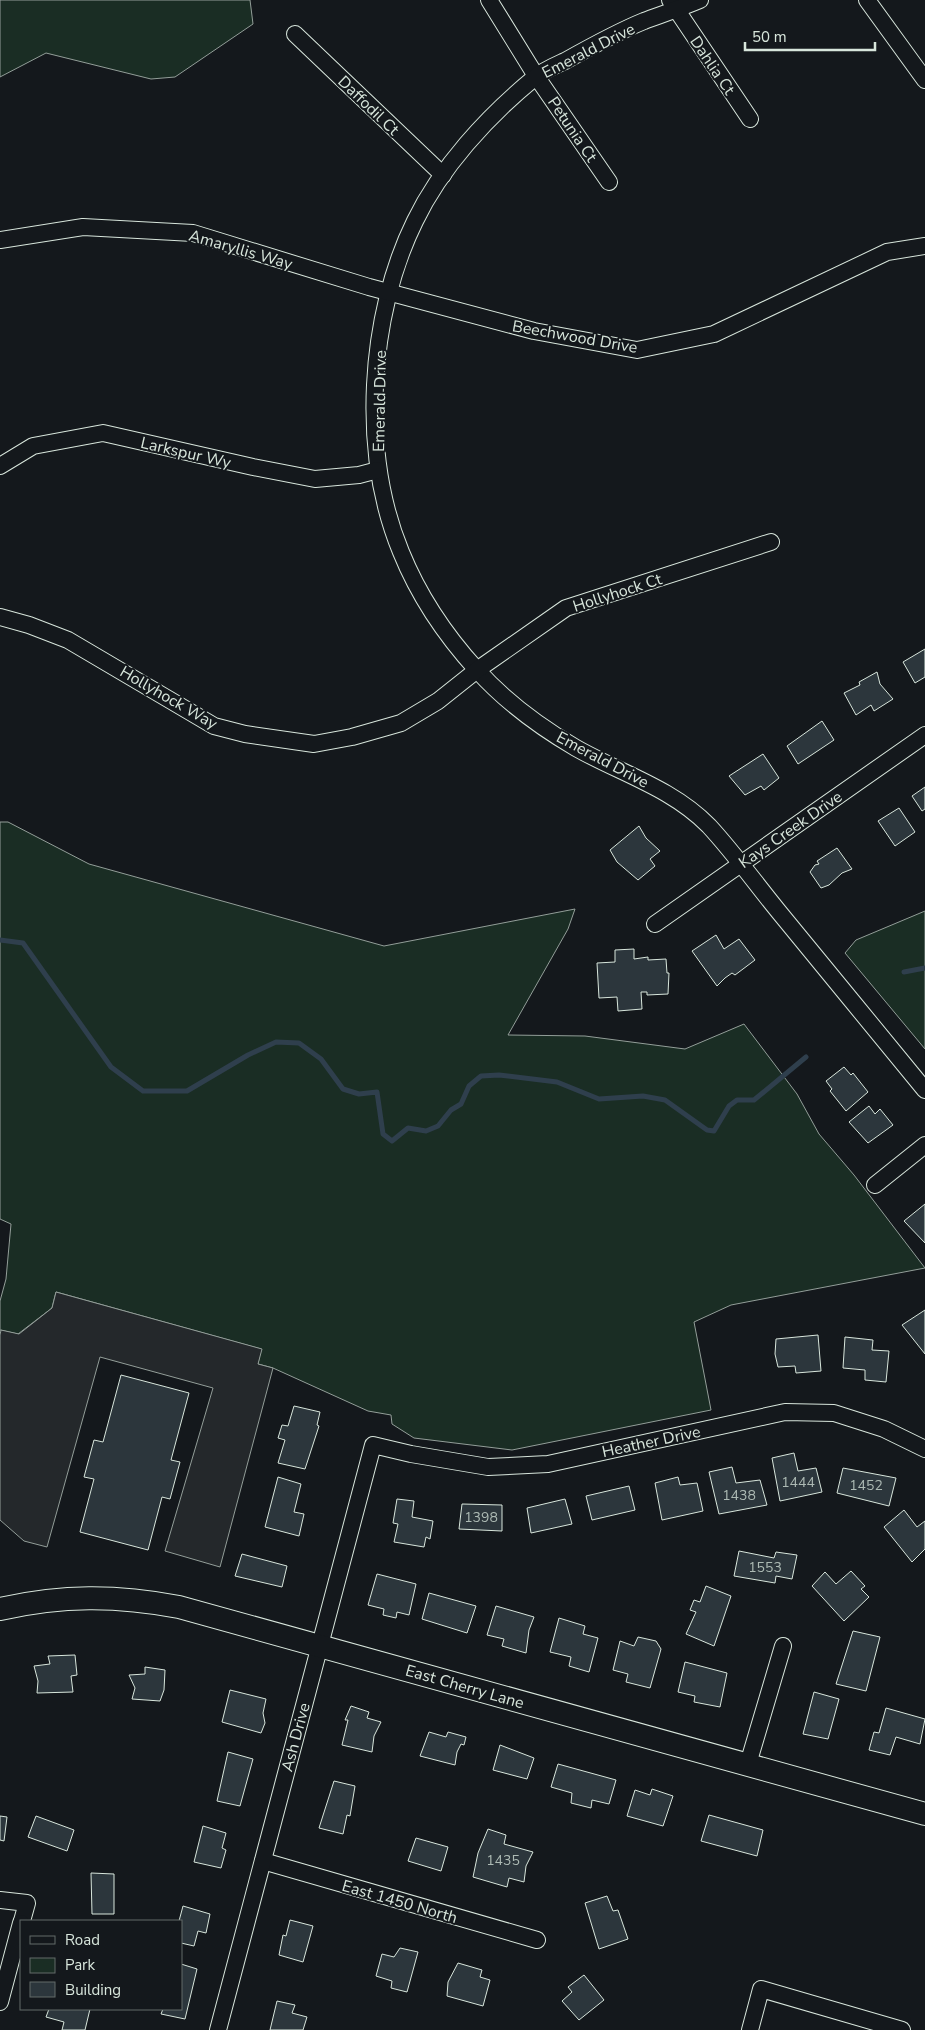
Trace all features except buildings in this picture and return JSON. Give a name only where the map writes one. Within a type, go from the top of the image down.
[{"type":"street","name":"Petunia Ct","points":[[489,0],[536,76],[609,182]]},
{"type":"street","name":"Emerald Drive","points":[[700,0],[674,5],[536,76],[494,114],[443,176],[416,218],[402,248],[382,319],[376,375],[375,424],[378,470],[400,552],[419,589],[448,635],[477,670],[506,698],[538,724],[578,749],[657,787],[707,824],[925,1090]]},
{"type":"street","points":[[867,0],[925,80]]},
{"type":"street","name":"Dahlia Ct","points":[[674,5],[750,119]]},
{"type":"street","name":"Daffodil Ct","points":[[295,34],[443,176]]},
{"type":"street","name":"Amaryllis Way","points":[[0,240],[83,227],[193,234],[389,292]]},
{"type":"street","name":"Beechwood Drive","points":[[389,292],[534,331],[637,350],[714,334],[887,252],[925,246]]},
{"type":"street","name":"Larkspur Wy","points":[[0,466],[34,446],[103,433],[253,467],[315,478],[359,475],[378,470]]},
{"type":"street","name":"Hollyhock Ct","points":[[477,670],[566,608],[771,542]]},
{"type":"street","name":"Hollyhock Way","points":[[0,616],[30,624],[68,640],[214,726],[279,740],[314,744],[352,737],[401,723],[438,701],[477,670]]},
{"type":"street","name":"Kays Creek Drive","points":[[655,924],[925,735]]},
{"type":"street","points":[[875,1185],[925,1145]]},
{"type":"street","name":"Heather Drive","points":[[373,1444],[411,1454],[488,1467],[548,1464],[785,1412],[834,1413],[884,1429],[924,1446]]},
{"type":"street","name":"Ash Drive","points":[[218,2030],[373,1444]]},
{"type":"street","name":"East Cherry Lane","points":[[0,1609],[35,1601],[86,1597],[137,1599],[179,1607],[925,1814]]},
{"type":"street","points":[[748,1764],[783,1646]]},
{"type":"street","name":"East 1450 North","points":[[262,1861],[537,1940]]},
{"type":"street","points":[[0,1900],[27,1903],[23,1920]]},
{"type":"street","points":[[0,2002],[20,1929]]},
{"type":"street","points":[[750,2030],[761,1988],[902,2030]]},
{"type":"green space","points":[[0,0],[250,0],[253,24],[175,77],[151,79],[46,53],[0,77]]},
{"type":"green space","points":[[0,822],[8,822],[89,864],[384,946],[575,909],[568,929],[508,1035],[585,1036],[685,1049],[744,1024],[797,1094],[819,1134],[854,1175],[925,1268],[731,1305],[694,1322],[711,1410],[512,1450],[414,1438],[392,1424],[391,1415],[368,1411],[273,1368],[258,1364],[261,1349],[56,1292],[52,1308],[18,1334],[0,1330],[0,1301],[6,1279],[11,1224],[0,1219]]},
{"type":"green space","points":[[925,911],[925,1049],[845,953],[856,940]]},
{"type":"shaded area","points":[[56,1292],[262,1349],[258,1364],[273,1368],[220,1567],[165,1551],[213,1388],[100,1357],[47,1547],[24,1541],[0,1520],[1,1330],[19,1334],[52,1308]]},
{"type":"waterway","points":[[0,940],[23,943],[111,1067],[143,1091],[187,1091],[248,1055],[276,1042],[299,1043],[321,1059],[343,1089],[359,1094],[377,1092],[383,1134],[392,1141],[408,1128],[426,1131],[438,1126],[451,1110],[461,1104],[469,1086],[481,1076],[499,1075],[557,1082],[599,1099],[643,1096],[665,1100],[707,1130],[714,1131],[729,1106],[737,1100],[754,1100],[806,1057]]},
{"type":"waterway","points":[[904,972],[925,968]]}]
